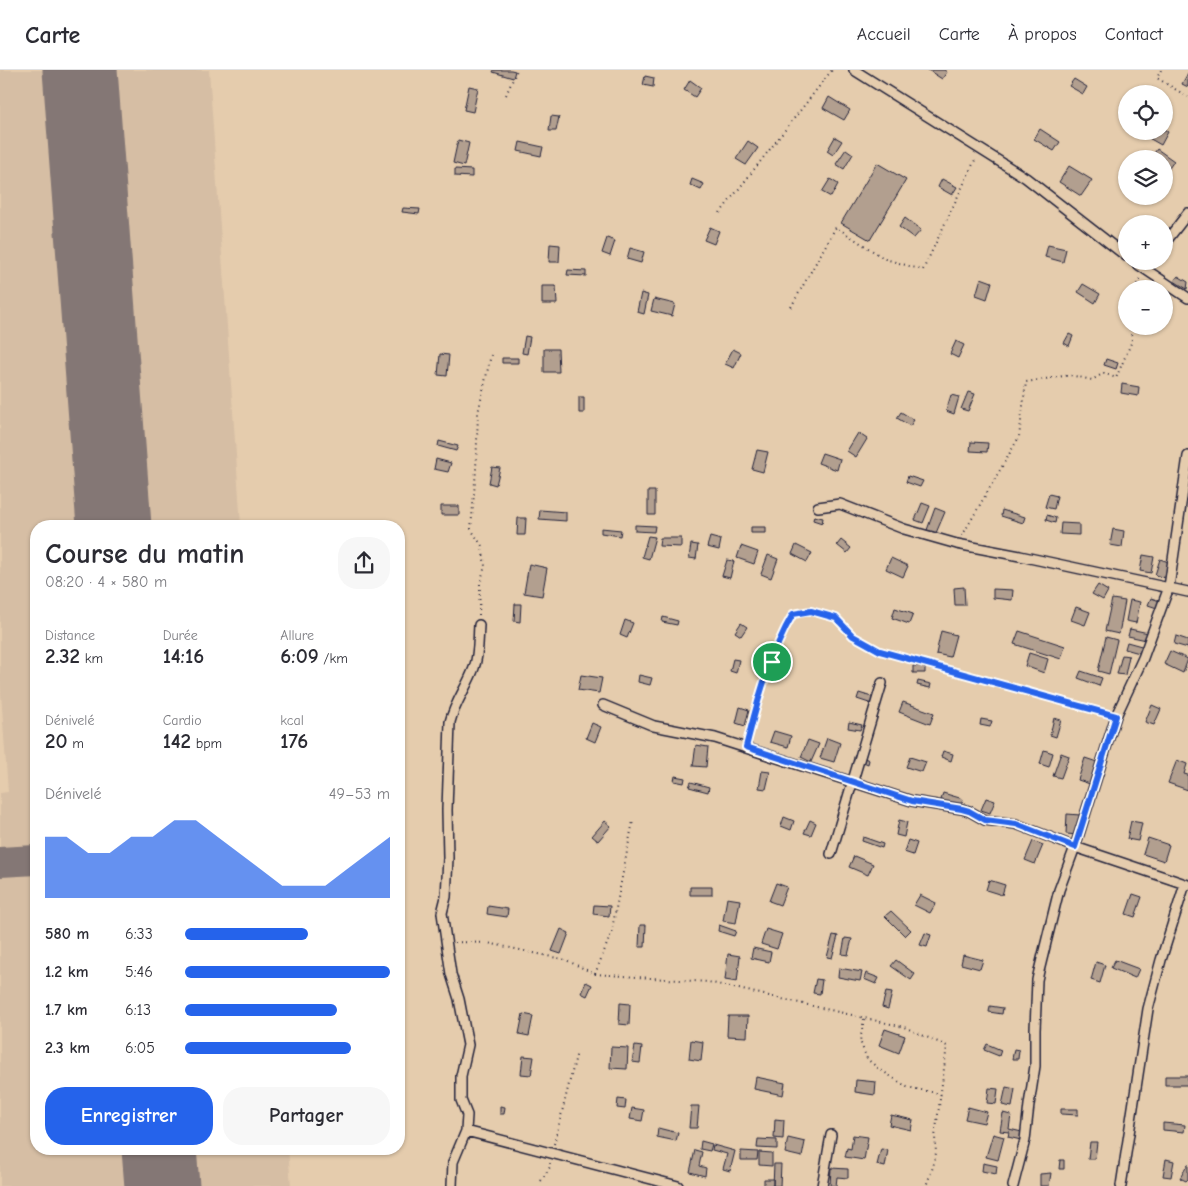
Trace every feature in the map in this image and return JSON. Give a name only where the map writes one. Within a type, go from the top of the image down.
[{"type":"street","points":[[854,70],[1026,178],[1118,250]]},
{"type":"street","points":[[1173,232],[1188,213]]},
{"type":"street","points":[[1144,270],[1188,298]]},
{"type":"street","points":[[1014,1186],[1025,1140],[1028,1105],[1035,1066],[1038,971],[1059,890],[1075,847],[1116,716],[1143,658],[1169,587],[1188,456]]},
{"type":"street","points":[[818,507],[840,504],[904,529],[957,544],[1188,592]]},
{"type":"street","points":[[452,1186],[453,1162],[466,1131],[467,1115],[461,1100],[461,1076],[468,1040],[459,999],[451,974],[442,912],[446,897],[448,867],[447,810],[450,722],[453,710],[474,669],[479,625]]},
{"type":"street","points":[[831,854],[882,683]]},
{"type":"street","points":[[602,705],[654,726],[716,738],[912,801],[962,809],[985,820],[1016,824],[1075,847],[1187,885],[1161,960],[1148,1009],[1121,1186]]},
{"type":"street","points":[[466,1131],[678,1186]]},
{"type":"street","points":[[822,1186],[831,1135]]},
{"type":"path","points":[[506,95],[517,70]]},
{"type":"path","points":[[720,213],[832,70]]},
{"type":"path","points":[[1162,70],[1157,78],[1188,97]]},
{"type":"path","points":[[791,307],[836,227],[885,259],[923,270],[981,150]]},
{"type":"path","points":[[1139,280],[1144,270]]},
{"type":"path","points":[[957,544],[1019,438],[1026,382],[1070,375],[1092,380],[1104,373],[1116,378],[1132,341],[1131,335]]},
{"type":"path","points":[[479,625],[480,584],[485,566],[482,546],[471,528],[478,413],[491,356]]},
{"type":"path","points":[[746,747],[755,710],[783,631],[793,614],[811,611],[836,618],[853,636],[880,651],[1116,716]]},
{"type":"path","points":[[595,974],[611,934],[633,821]]},
{"type":"path","points":[[446,941],[488,943],[566,960],[595,974],[708,982],[904,1027],[947,1046],[935,1137],[936,1153],[926,1186]]},
{"type":"path","points":[[864,1018],[860,1041],[867,1059],[907,1086],[940,1094]]},
{"type":"path","points":[[542,1181],[550,1167],[577,1052]]},
{"type":"shaded area","points":[[0,70],[209,70],[241,520],[30,520],[30,1155],[288,1155],[291,1186],[0,1186],[0,793],[8,792],[0,680]]},
{"type":"building","points":[[494,70],[515,71],[513,78],[493,72]]},
{"type":"building","points":[[928,70],[944,70],[947,72],[942,79]]},
{"type":"building","points":[[1188,73],[1188,87],[1182,84]]},
{"type":"building","points":[[645,76],[654,78],[653,87],[643,85]]},
{"type":"building","points":[[1074,79],[1087,87],[1083,94],[1069,86]]},
{"type":"building","points":[[690,80],[701,88],[695,97],[684,90]]},
{"type":"building","points":[[469,86],[478,88],[473,112],[464,110]]},
{"type":"building","points":[[829,97],[850,110],[844,120],[823,108]]},
{"type":"building","points":[[551,116],[559,117],[556,131],[549,131]]},
{"type":"building","points":[[1040,129],[1060,142],[1054,151],[1034,139]]},
{"type":"building","points":[[835,137],[842,141],[833,155],[827,151]]},
{"type":"building","points":[[458,140],[469,143],[464,166],[453,163]]},
{"type":"building","points":[[1152,140],[1164,140],[1161,145]]},
{"type":"building","points":[[748,141],[758,148],[746,165],[736,159]]},
{"type":"building","points":[[520,142],[543,147],[541,156],[518,151]]},
{"type":"building","points":[[846,149],[853,154],[844,169],[836,164]]},
{"type":"building","points":[[877,163],[906,180],[870,240],[841,223]]},
{"type":"building","points":[[1069,166],[1092,180],[1081,196],[1059,182]]},
{"type":"building","points":[[455,169],[472,170],[472,177],[455,176]]},
{"type":"building","points":[[692,179],[704,184],[701,190],[690,185]]},
{"type":"building","points":[[830,179],[838,184],[831,197],[822,192]]},
{"type":"building","points":[[942,179],[957,187],[952,195],[938,187]]},
{"type":"building","points":[[403,208],[420,209],[419,214],[402,212]]},
{"type":"building","points":[[905,218],[921,230],[914,238],[899,227]]},
{"type":"building","points":[[710,227],[719,231],[714,244],[704,240]]},
{"type":"building","points":[[607,238],[615,241],[610,256],[602,253]]},
{"type":"building","points":[[550,244],[560,245],[559,262],[549,262]]},
{"type":"building","points":[[1048,245],[1066,249],[1063,262],[1045,257]]},
{"type":"building","points":[[630,248],[644,252],[641,263],[627,259]]},
{"type":"building","points":[[568,270],[586,271],[586,276],[567,275]]},
{"type":"building","points":[[1178,276],[1188,282],[1187,289],[1174,281]]},
{"type":"building","points":[[981,278],[992,282],[987,299],[976,295]]},
{"type":"building","points":[[1083,284],[1100,294],[1095,303],[1078,292]]},
{"type":"building","points":[[542,286],[556,286],[557,304],[542,304]]},
{"type":"building","points":[[641,293],[648,295],[644,314],[637,312]]},
{"type":"building","points":[[654,299],[675,304],[672,316],[651,311]]},
{"type":"building","points":[[1069,334],[1073,336],[1069,346],[1064,343]]},
{"type":"building","points":[[525,336],[530,337],[527,354],[522,353]]},
{"type":"building","points":[[956,341],[964,345],[958,358],[950,354]]},
{"type":"building","points":[[544,349],[558,349],[559,372],[544,372]]},
{"type":"building","points":[[733,349],[741,353],[734,368],[725,364]]},
{"type":"building","points":[[440,354],[449,355],[447,376],[438,375]]},
{"type":"building","points":[[502,358],[518,358],[518,363],[502,363]]},
{"type":"building","points":[[1106,359],[1118,363],[1116,369],[1104,365]]},
{"type":"building","points":[[1122,384],[1139,387],[1138,396],[1121,393]]},
{"type":"building","points":[[968,392],[975,394],[968,411],[961,409]]},
{"type":"building","points":[[951,395],[959,397],[954,414],[946,411]]},
{"type":"building","points":[[579,397],[584,397],[584,413],[579,413]]},
{"type":"building","points":[[901,412],[914,420],[910,426],[897,418]]},
{"type":"building","points":[[858,433],[867,439],[856,457],[847,451]]},
{"type":"building","points":[[439,441],[458,446],[456,451],[438,446]]},
{"type":"building","points":[[971,442],[988,443],[987,452],[970,451]]},
{"type":"building","points":[[757,450],[768,452],[763,472],[752,469]]},
{"type":"building","points":[[822,453],[840,459],[837,470],[818,463]]},
{"type":"building","points":[[436,459],[451,463],[448,472],[434,469]]},
{"type":"building","points":[[492,467],[500,468],[496,485],[489,483]]},
{"type":"building","points":[[908,476],[923,481],[920,487],[906,482]]},
{"type":"building","points":[[648,491],[655,491],[655,515],[648,515]]},
{"type":"building","points":[[1049,494],[1057,496],[1054,509],[1045,507]]},
{"type":"building","points":[[922,503],[930,506],[923,523],[915,520]]},
{"type":"building","points":[[441,506],[459,506],[459,515],[441,515]]},
{"type":"building","points":[[935,508],[945,512],[936,533],[927,530]]},
{"type":"building","points":[[540,510],[566,512],[566,521],[539,519]]},
{"type":"building","points":[[1002,510],[1025,517],[1023,523],[1001,516]]},
{"type":"building","points":[[1047,515],[1056,518],[1055,523],[1046,520]]},
{"type":"building","points":[[814,516],[823,518],[822,523],[813,520]]},
{"type":"building","points":[[518,518],[526,518],[525,535],[517,535]]},
{"type":"building","points":[[1061,523],[1079,524],[1079,535],[1060,534]]},
{"type":"building","points":[[635,525],[655,526],[654,532],[635,531]]},
{"type":"building","points":[[751,527],[766,527],[766,533],[751,533]]},
{"type":"building","points":[[601,528],[621,530],[620,536],[601,533]]},
{"type":"building","points":[[1113,529],[1124,531],[1122,547],[1110,545]]},
{"type":"building","points":[[648,536],[655,537],[649,559],[642,557]]},
{"type":"building","points":[[710,537],[721,540],[719,550],[707,547]]},
{"type":"building","points":[[660,538],[681,538],[681,547],[659,546]]},
{"type":"building","points":[[841,540],[851,548],[847,553],[837,545]]},
{"type":"building","points":[[691,544],[698,545],[696,559],[689,558]]},
{"type":"building","points":[[796,545],[812,553],[807,562],[792,554]]},
{"type":"building","points":[[741,546],[758,552],[754,564],[737,558]]},
{"type":"building","points":[[768,555],[778,559],[771,578],[761,574]]},
{"type":"building","points":[[1143,555],[1154,557],[1151,573],[1140,571]]},
{"type":"building","points":[[891,558],[908,566],[903,577],[886,569]]},
{"type":"building","points":[[1160,559],[1177,565],[1172,580],[1155,575]]},
{"type":"building","points":[[727,560],[734,561],[730,578],[722,576]]},
{"type":"building","points":[[529,564],[547,568],[542,596],[524,593]]},
{"type":"building","points":[[1098,585],[1108,591],[1103,600],[1092,594]]},
{"type":"building","points":[[964,587],[965,605],[955,605],[954,588]]},
{"type":"building","points":[[993,589],[1013,590],[1012,600],[993,598]]},
{"type":"building","points":[[1151,598],[1160,601],[1157,608],[1148,605]]},
{"type":"building","points":[[1112,599],[1125,601],[1119,634],[1105,631]]},
{"type":"building","points":[[1130,600],[1140,602],[1136,623],[1126,621]]},
{"type":"building","points":[[515,604],[521,604],[520,622],[514,621]]},
{"type":"building","points":[[1076,607],[1090,612],[1085,625],[1071,620]]},
{"type":"building","points":[[895,608],[913,614],[909,624],[892,618]]},
{"type":"building","points":[[663,617],[678,621],[677,625],[662,622]]},
{"type":"building","points":[[625,620],[633,623],[627,638],[620,635]]},
{"type":"building","points":[[741,623],[747,627],[741,636],[735,632]]},
{"type":"building","points":[[1130,629],[1153,634],[1151,641],[1128,636]]},
{"type":"building","points":[[941,631],[956,635],[950,657],[936,654]]},
{"type":"building","points":[[1019,631],[1065,646],[1061,659],[1014,644]]},
{"type":"building","points":[[1176,636],[1188,640],[1188,648],[1174,644]]},
{"type":"building","points":[[1106,637],[1117,640],[1109,674],[1098,671]]},
{"type":"building","points":[[1127,642],[1145,647],[1143,654],[1125,649]]},
{"type":"building","points":[[1170,651],[1188,659],[1183,673],[1164,664]]},
{"type":"building","points":[[1029,653],[1048,659],[1044,673],[1025,666]]},
{"type":"building","points":[[1122,655],[1129,656],[1125,675],[1117,674]]},
{"type":"building","points":[[733,659],[739,660],[736,673],[730,671]]},
{"type":"building","points":[[913,666],[925,666],[925,673],[913,673]]},
{"type":"building","points":[[1081,671],[1102,678],[1099,686],[1078,678]]},
{"type":"building","points":[[581,675],[602,678],[599,693],[578,690]]},
{"type":"building","points":[[639,675],[652,678],[650,685],[638,682]]},
{"type":"building","points":[[918,681],[931,684],[930,688],[917,685]]},
{"type":"building","points":[[859,693],[875,698],[872,704],[857,699]]},
{"type":"building","points":[[903,702],[934,713],[930,724],[899,712]]},
{"type":"building","points":[[1152,705],[1161,709],[1154,725],[1145,722]]},
{"type":"building","points":[[740,707],[749,710],[745,726],[736,723]]},
{"type":"building","points":[[1054,718],[1061,720],[1056,737],[1050,735]]},
{"type":"building","points":[[981,719],[992,721],[990,727],[980,725]]},
{"type":"building","points":[[849,722],[862,725],[860,730],[848,728]]},
{"type":"building","points":[[592,723],[601,727],[595,742],[586,738]]},
{"type":"building","points":[[774,731],[791,736],[788,747],[770,742]]},
{"type":"building","points":[[827,738],[840,743],[834,762],[820,758]]},
{"type":"building","points":[[808,740],[819,744],[811,762],[801,757]]},
{"type":"building","points":[[696,745],[708,747],[706,767],[693,766]]},
{"type":"building","points":[[1044,750],[1053,753],[1049,767],[1040,764]]},
{"type":"building","points":[[943,751],[953,754],[951,761],[941,757]]},
{"type":"building","points":[[1061,753],[1069,756],[1061,778],[1053,776]]},
{"type":"building","points":[[855,754],[869,760],[868,764],[854,758]]},
{"type":"building","points":[[910,757],[926,762],[922,772],[906,767]]},
{"type":"building","points":[[1085,758],[1097,762],[1090,784],[1078,780]]},
{"type":"building","points":[[1177,760],[1187,764],[1184,774],[1188,775],[1188,790],[1168,783]]},
{"type":"building","points":[[762,771],[770,772],[766,789],[759,788]]},
{"type":"building","points":[[675,776],[685,778],[684,783],[674,781]]},
{"type":"building","points":[[691,782],[709,787],[708,792],[689,787]]},
{"type":"building","points":[[943,793],[963,799],[961,806],[941,800]]},
{"type":"building","points":[[986,798],[995,801],[990,813],[981,810]]},
{"type":"building","points":[[1067,814],[1080,815],[1079,835],[1066,834]]},
{"type":"building","points":[[784,817],[794,821],[791,830],[781,826]]},
{"type":"building","points":[[810,820],[816,823],[811,835],[804,833]]},
{"type":"building","points":[[899,820],[907,822],[904,837],[896,835]]},
{"type":"building","points":[[605,821],[611,826],[598,841],[592,836]]},
{"type":"building","points":[[1131,821],[1142,823],[1138,841],[1127,839]]},
{"type":"building","points":[[863,837],[883,844],[882,848],[862,841]]},
{"type":"building","points":[[1148,838],[1169,845],[1164,861],[1143,854]]},
{"type":"building","points":[[908,840],[917,843],[913,855],[904,852]]},
{"type":"building","points":[[1033,841],[1043,845],[1035,864],[1025,860]]},
{"type":"building","points":[[854,856],[873,864],[868,875],[849,867]]},
{"type":"building","points":[[989,880],[1005,885],[1002,895],[986,890]]},
{"type":"building","points":[[776,883],[787,887],[780,905],[769,901]]},
{"type":"building","points":[[690,887],[712,887],[712,895],[690,895]]},
{"type":"building","points":[[1133,894],[1142,897],[1135,917],[1126,914]]},
{"type":"building","points":[[920,895],[936,903],[930,913],[914,905]]},
{"type":"building","points":[[727,898],[740,900],[736,923],[723,921]]},
{"type":"building","points":[[594,905],[610,906],[609,916],[593,914]]},
{"type":"building","points":[[488,906],[508,909],[507,917],[487,914]]},
{"type":"building","points":[[891,911],[911,930],[905,936],[885,916]]},
{"type":"building","points":[[640,925],[646,925],[645,947],[639,947]]},
{"type":"building","points":[[719,925],[736,931],[734,936],[718,931]]},
{"type":"building","points":[[561,929],[569,933],[561,954],[552,951]]},
{"type":"building","points":[[766,929],[782,934],[777,949],[761,944]]},
{"type":"building","points":[[925,933],[931,935],[927,947],[920,945]]},
{"type":"building","points":[[833,935],[838,936],[832,958],[827,957]]},
{"type":"building","points":[[845,938],[852,939],[848,955],[842,954]]},
{"type":"building","points":[[753,948],[771,952],[769,962],[751,958]]},
{"type":"building","points":[[728,954],[740,956],[737,982],[725,980]]},
{"type":"building","points":[[963,955],[983,960],[980,969],[961,964]]},
{"type":"building","points":[[896,960],[915,974],[911,980],[891,966]]},
{"type":"building","points":[[1115,960],[1139,969],[1135,978],[1111,968]]},
{"type":"building","points":[[1096,962],[1105,965],[1100,983],[1091,980]]},
{"type":"building","points":[[839,968],[862,972],[860,981],[838,977]]},
{"type":"building","points":[[866,973],[879,978],[876,984],[864,979]]},
{"type":"building","points":[[816,979],[822,980],[820,994],[813,993]]},
{"type":"building","points":[[586,982],[592,985],[587,996],[581,993]]},
{"type":"building","points":[[886,992],[892,993],[888,1009],[882,1007]]},
{"type":"building","points":[[620,1003],[630,1004],[629,1025],[619,1024]]},
{"type":"building","points":[[990,1006],[1003,1008],[1002,1014],[989,1012]]},
{"type":"building","points":[[523,1014],[533,1016],[529,1036],[519,1034]]},
{"type":"building","points":[[728,1016],[748,1016],[747,1037],[727,1036]]},
{"type":"building","points":[[885,1029],[905,1036],[899,1053],[879,1045]]},
{"type":"building","points":[[691,1040],[703,1042],[701,1061],[689,1059]]},
{"type":"building","points":[[987,1044],[1001,1050],[999,1056],[984,1050]]},
{"type":"building","points":[[635,1046],[642,1047],[640,1063],[632,1062]]},
{"type":"building","points":[[611,1047],[628,1048],[627,1069],[610,1068]]},
{"type":"building","points":[[1014,1049],[1019,1050],[1018,1059],[1012,1059]]},
{"type":"building","points":[[523,1056],[534,1057],[531,1075],[521,1074]]},
{"type":"building","points":[[1165,1076],[1188,1076],[1188,1085],[1165,1085]]},
{"type":"building","points":[[756,1077],[785,1083],[783,1095],[754,1089]]},
{"type":"building","points":[[856,1080],[876,1082],[875,1095],[855,1092]]},
{"type":"building","points":[[1006,1087],[1015,1089],[1012,1107],[1002,1105]]},
{"type":"building","points":[[989,1088],[998,1089],[996,1104],[987,1103]]},
{"type":"building","points":[[618,1099],[626,1100],[625,1109],[617,1108]]},
{"type":"building","points":[[500,1106],[505,1107],[504,1114],[500,1114]]},
{"type":"building","points":[[691,1106],[699,1106],[697,1128],[689,1128]]},
{"type":"building","points":[[968,1107],[987,1112],[984,1123],[965,1119]]},
{"type":"building","points":[[632,1108],[644,1110],[642,1121],[630,1119]]},
{"type":"building","points":[[1061,1109],[1078,1109],[1078,1115],[1061,1114]]},
{"type":"building","points":[[1003,1113],[1011,1115],[1009,1129],[1022,1132],[1021,1140],[1008,1137],[1009,1132],[1000,1131]]},
{"type":"building","points":[[891,1115],[913,1120],[911,1130],[889,1125]]},
{"type":"building","points":[[775,1119],[784,1120],[783,1139],[774,1138]]},
{"type":"building","points":[[1163,1123],[1185,1125],[1184,1132],[1163,1130]]},
{"type":"building","points":[[658,1128],[678,1133],[676,1141],[657,1137]]},
{"type":"building","points":[[993,1134],[1004,1137],[998,1160],[986,1157]]},
{"type":"building","points":[[853,1135],[868,1137],[864,1160],[845,1157],[847,1148],[851,1149]]},
{"type":"building","points":[[788,1138],[805,1142],[802,1157],[785,1153]]},
{"type":"building","points":[[758,1139],[777,1140],[777,1149],[757,1148]]},
{"type":"building","points":[[701,1141],[712,1144],[710,1151],[700,1149]]},
{"type":"building","points":[[1090,1142],[1097,1142],[1095,1159],[1088,1159]]},
{"type":"building","points":[[713,1145],[735,1151],[730,1171],[723,1169],[727,1154],[712,1150]]},
{"type":"building","points":[[881,1149],[888,1150],[885,1167],[877,1165]]},
{"type":"building","points":[[695,1150],[702,1152],[699,1166],[706,1168],[705,1176],[690,1172]]},
{"type":"building","points":[[741,1151],[758,1152],[757,1160],[741,1160]]},
{"type":"building","points":[[759,1152],[772,1153],[772,1166],[759,1165]]},
{"type":"building","points":[[1166,1159],[1174,1161],[1171,1177],[1163,1176]]},
{"type":"building","points":[[1060,1160],[1064,1160],[1064,1169],[1059,1169]]},
{"type":"building","points":[[983,1163],[997,1166],[996,1174],[982,1171]]},
{"type":"building","points":[[774,1164],[781,1164],[780,1186],[773,1186]]},
{"type":"building","points":[[1188,1164],[1188,1179],[1186,1181],[1180,1178]]},
{"type":"building","points":[[831,1168],[848,1169],[848,1178],[837,1177],[836,1186],[830,1186]]},
{"type":"building","points":[[1051,1173],[1049,1186],[1040,1186],[1040,1174]]},
{"type":"building","points":[[764,1179],[773,1179],[773,1186],[764,1186]]},
{"type":"taxiway","points":[[0,862],[30,860]]},
{"type":"runway","points":[[80,70],[114,520]]},
{"type":"runway","points":[[159,1155],[162,1186]]},
{"type":"route","points":[[811,611],[836,618],[853,636],[880,651],[1116,716],[1075,847],[1016,824],[991,822],[962,809],[912,801],[746,747],[755,710],[772,662],[783,631],[793,614],[811,611]]}]
